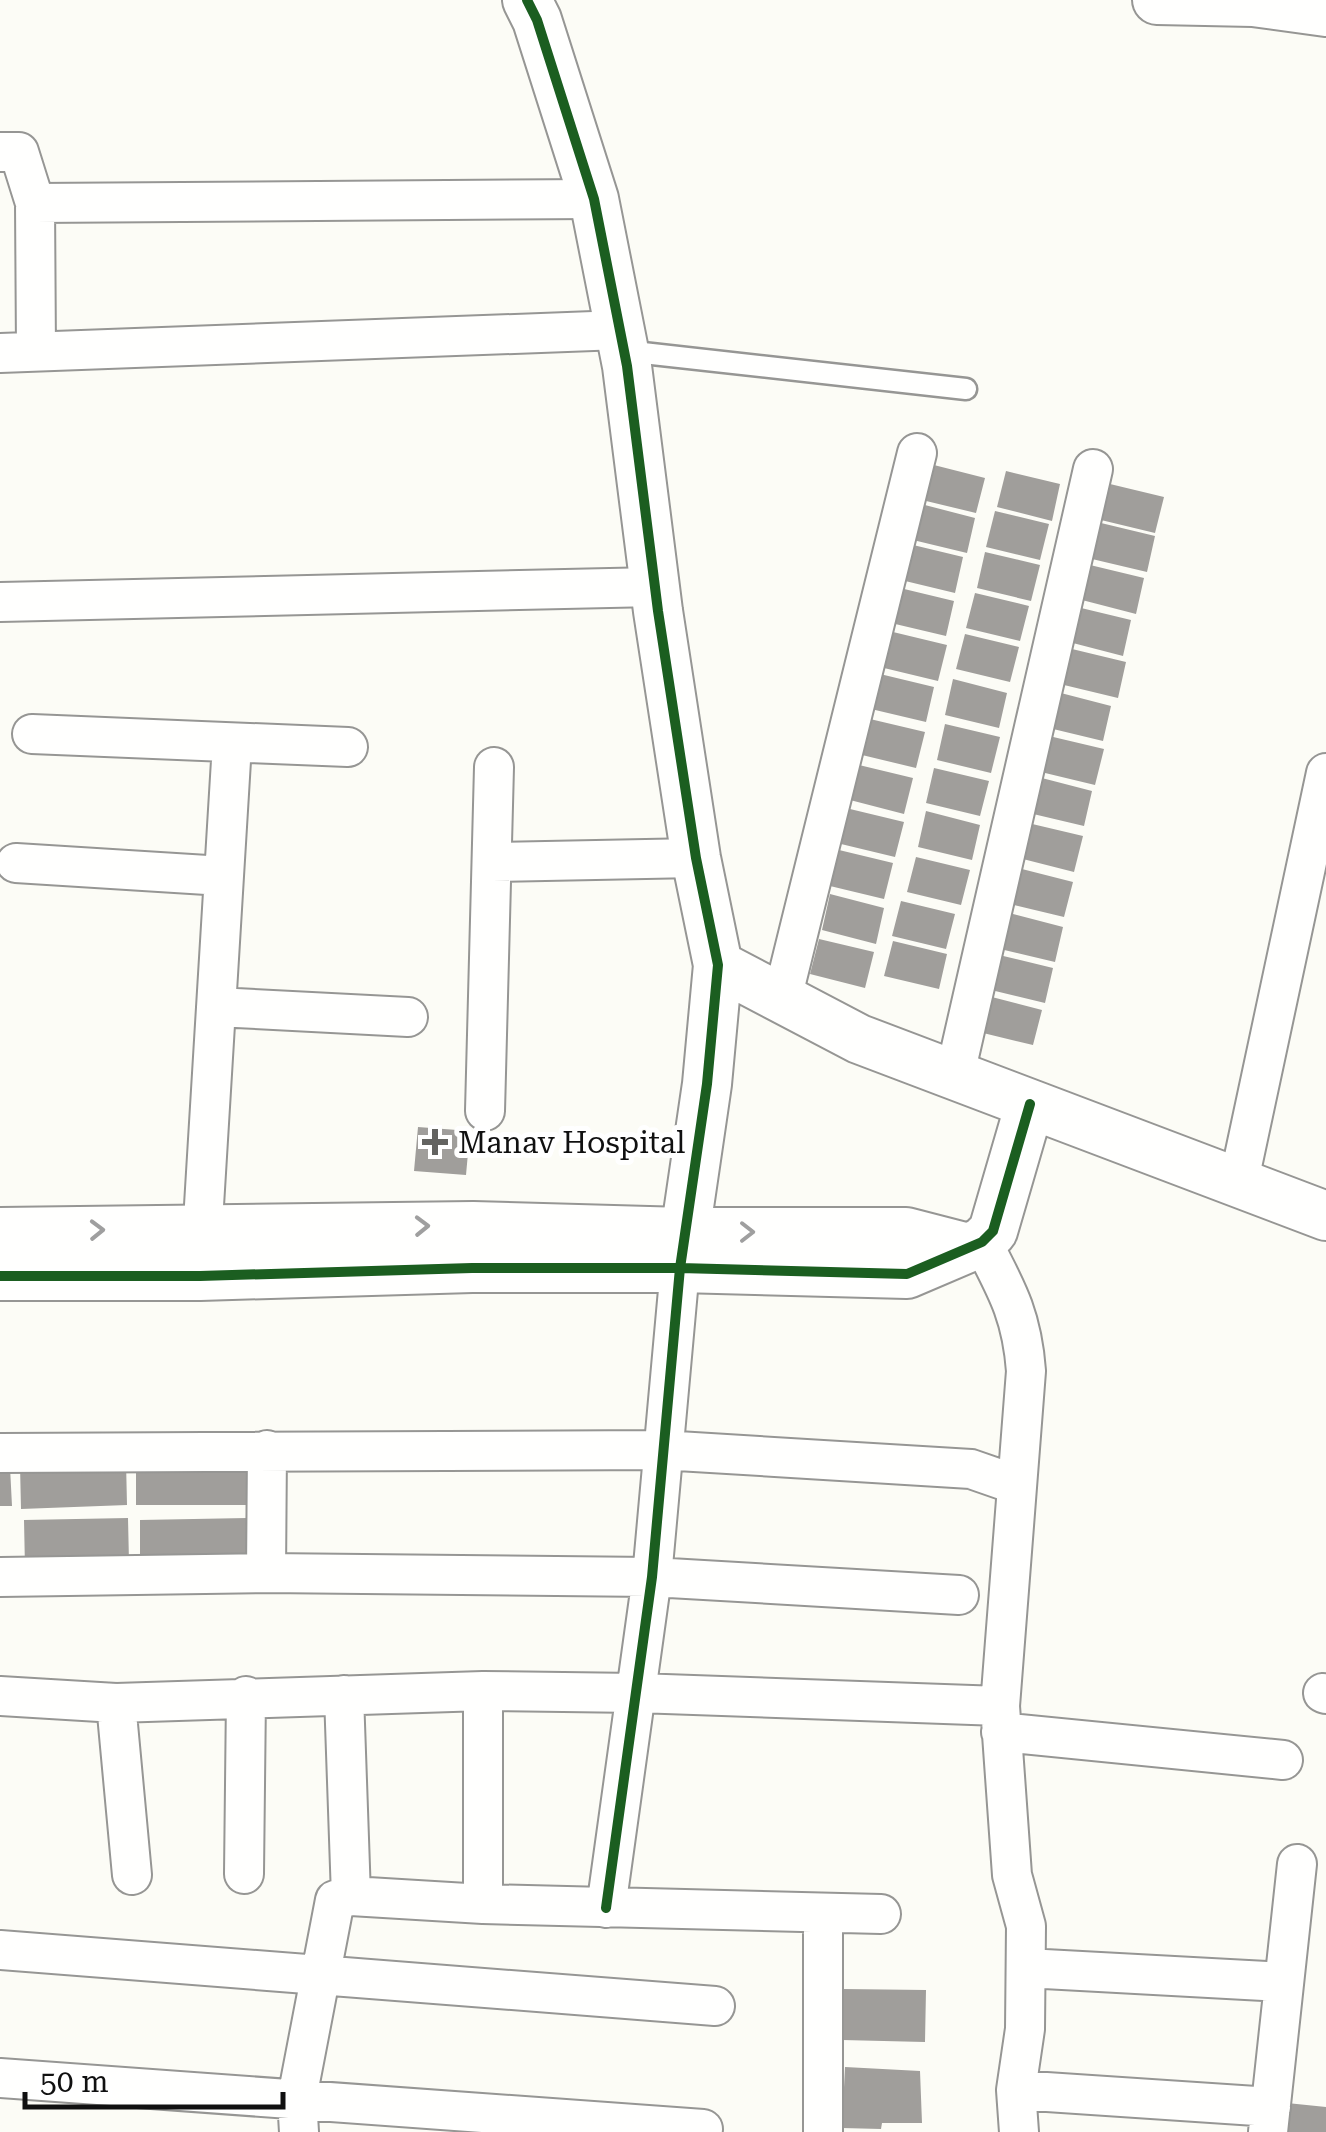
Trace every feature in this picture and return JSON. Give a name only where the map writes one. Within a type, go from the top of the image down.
[{"type":"street","points":[[526,0],[537,20],[594,200],[622,340],[696,858],[718,966],[708,1084],[682,1250],[652,1577],[606,1908]]},
{"type":"street","points":[[1177,0],[1253,2],[1326,12]]},
{"type":"street","points":[[0,152],[20,152],[35,203],[18,352],[622,340]]},
{"type":"street","points":[[35,203],[594,200]]},
{"type":"street","points":[[782,999],[917,454]]},
{"type":"street","points":[[955,1074],[1093,469]]},
{"type":"street","points":[[0,602],[655,588]]},
{"type":"street","points":[[32,734],[348,748]]},
{"type":"street","points":[[200,1276],[232,744]]},
{"type":"street","points":[[485,1110],[494,767]]},
{"type":"street","points":[[1238,1185],[1326,773]]},
{"type":"street","points":[[492,862],[696,858]]},
{"type":"street","points":[[16,863],[223,876]]},
{"type":"street","points":[[718,966],[859,1039],[1326,1216]]},
{"type":"street","points":[[216,1007],[408,1017]]},
{"type":"street","points":[[975,1245],[993,1231],[1030,1104]]},
{"type":"street","points":[[0,1232],[473,1226],[682,1250]]},
{"type":"street","points":[[0,1276],[200,1276],[472,1268],[906,1232],[975,1245],[1014,1304],[1021,1323],[1026,1371],[1001,1719],[1012,1875],[1026,1926],[1025,2029],[1016,2090],[1019,2132]]},
{"type":"street","points":[[266,1574],[268,1450]]},
{"type":"street","points":[[0,1453],[661,1450],[971,1470],[1017,1485]]},
{"type":"street","points":[[0,1577],[652,1577],[959,1596]]},
{"type":"street","points":[[482,1692],[483,1904]]},
{"type":"street","points":[[0,1696],[116,1702],[246,1696],[637,1693],[1001,1719],[1284,1760]]},
{"type":"street","points":[[244,1874],[246,1696]]},
{"type":"street","points":[[344,1696],[351,1896]]},
{"type":"street","points":[[116,1702],[132,1875]]},
{"type":"street","points":[[1016,2090],[1269,2120],[1298,1864]]},
{"type":"street","points":[[298,2115],[336,1900],[351,1896],[483,1904],[881,1914]]},
{"type":"street","points":[[823,1914],[823,2132]]},
{"type":"street","points":[[0,1950],[715,2006]]},
{"type":"street","points":[[1026,1968],[1284,1982]]},
{"type":"street","points":[[0,2078],[298,2115],[703,2129]]},
{"type":"lane","points":[[622,340],[966,389]]},
{"type":"building","points":[[930,464],[985,478],[976,513],[922,500]]},
{"type":"building","points":[[1006,471],[1060,484],[1052,521],[997,507]]},
{"type":"building","points":[[1110,484],[1164,497],[1155,533],[1101,520]]},
{"type":"building","points":[[921,504],[975,518],[967,553],[913,540]]},
{"type":"building","points":[[995,511],[1049,524],[1040,560],[986,547]]},
{"type":"building","points":[[1101,523],[1155,536],[1147,572],[1092,559]]},
{"type":"building","points":[[909,544],[963,557],[955,593],[901,580]]},
{"type":"building","points":[[985,552],[1040,565],[1031,601],[977,588]]},
{"type":"building","points":[[1090,565],[1144,578],[1136,614],[1082,600]]},
{"type":"building","points":[[900,588],[954,601],[946,636],[891,623]]},
{"type":"building","points":[[975,593],[1029,606],[1020,641],[966,628]]},
{"type":"building","points":[[1077,607],[1131,620],[1123,656],[1069,642]]},
{"type":"building","points":[[893,632],[947,645],[938,681],[884,668]]},
{"type":"building","points":[[965,634],[1019,647],[1010,682],[956,669]]},
{"type":"building","points":[[1072,649],[1126,662],[1118,698],[1064,685]]},
{"type":"building","points":[[880,674],[934,687],[926,722],[871,709]]},
{"type":"building","points":[[953,679],[1007,693],[999,728],[945,715]]},
{"type":"building","points":[[1057,692],[1111,706],[1103,741],[1049,728]]},
{"type":"building","points":[[870,719],[925,732],[916,768],[862,755]]},
{"type":"building","points":[[945,724],[1000,737],[991,773],[937,760]]},
{"type":"building","points":[[1049,736],[1104,749],[1095,785],[1041,772]]},
{"type":"building","points":[[859,765],[913,778],[904,814],[850,800]]},
{"type":"building","points":[[934,768],[989,781],[980,816],[926,803]]},
{"type":"building","points":[[1038,777],[1092,791],[1084,826],[1029,813]]},
{"type":"building","points":[[850,809],[904,822],[895,857],[841,844]]},
{"type":"building","points":[[926,811],[980,825],[972,860],[918,847]]},
{"type":"building","points":[[1028,823],[1083,836],[1074,872],[1019,858]]},
{"type":"building","points":[[839,850],[893,863],[884,899],[830,886]]},
{"type":"building","points":[[916,857],[970,870],[961,905],[907,892]]},
{"type":"building","points":[[1018,868],[1073,882],[1064,917],[1010,904]]},
{"type":"building","points":[[830,894],[884,908],[876,944],[822,930]]},
{"type":"building","points":[[901,901],[955,914],[946,949],[892,936]]},
{"type":"building","points":[[1009,913],[1063,927],[1055,962],[1000,949]]},
{"type":"building","points":[[819,939],[874,952],[865,988],[810,974]]},
{"type":"building","points":[[893,941],[947,954],[939,989],[884,976]]},
{"type":"building","points":[[999,955],[1053,968],[1045,1003],[991,990]]},
{"type":"building","points":[[988,996],[1042,1010],[1033,1045],[979,1032]]},
{"type":"building","points":[[418,1127],[470,1131],[466,1175],[414,1171]]},
{"type":"building","points":[[126,1461],[127,1505],[21,1509],[20,1465]]},
{"type":"building","points":[[136,1462],[247,1462],[247,1505],[136,1505]]},
{"type":"building","points":[[0,1467],[10,1467],[12,1506],[0,1506]]},
{"type":"building","points":[[128,1518],[129,1562],[25,1568],[24,1520]]},
{"type":"building","points":[[247,1518],[248,1557],[140,1561],[140,1520]]},
{"type":"building","points":[[843,1989],[926,1990],[925,2042],[842,2040]]},
{"type":"building","points":[[845,2067],[920,2071],[922,2123],[882,2123],[881,2129],[842,2128]]},
{"type":"building","points":[[1287,2103],[1326,2107],[1326,2132],[1284,2132]]},
{"type":"cycle path","points":[[527,0],[537,20],[594,199],[627,366],[658,611],[696,858],[718,965],[707,1084],[680,1268],[652,1577],[606,1908]]},
{"type":"cycle path","points":[[0,1276],[200,1276],[472,1268],[907,1274],[982,1242],[993,1231],[1030,1104]]},
{"type":"place","name":"Manav Hospital","points":[[435,1142]]}]
